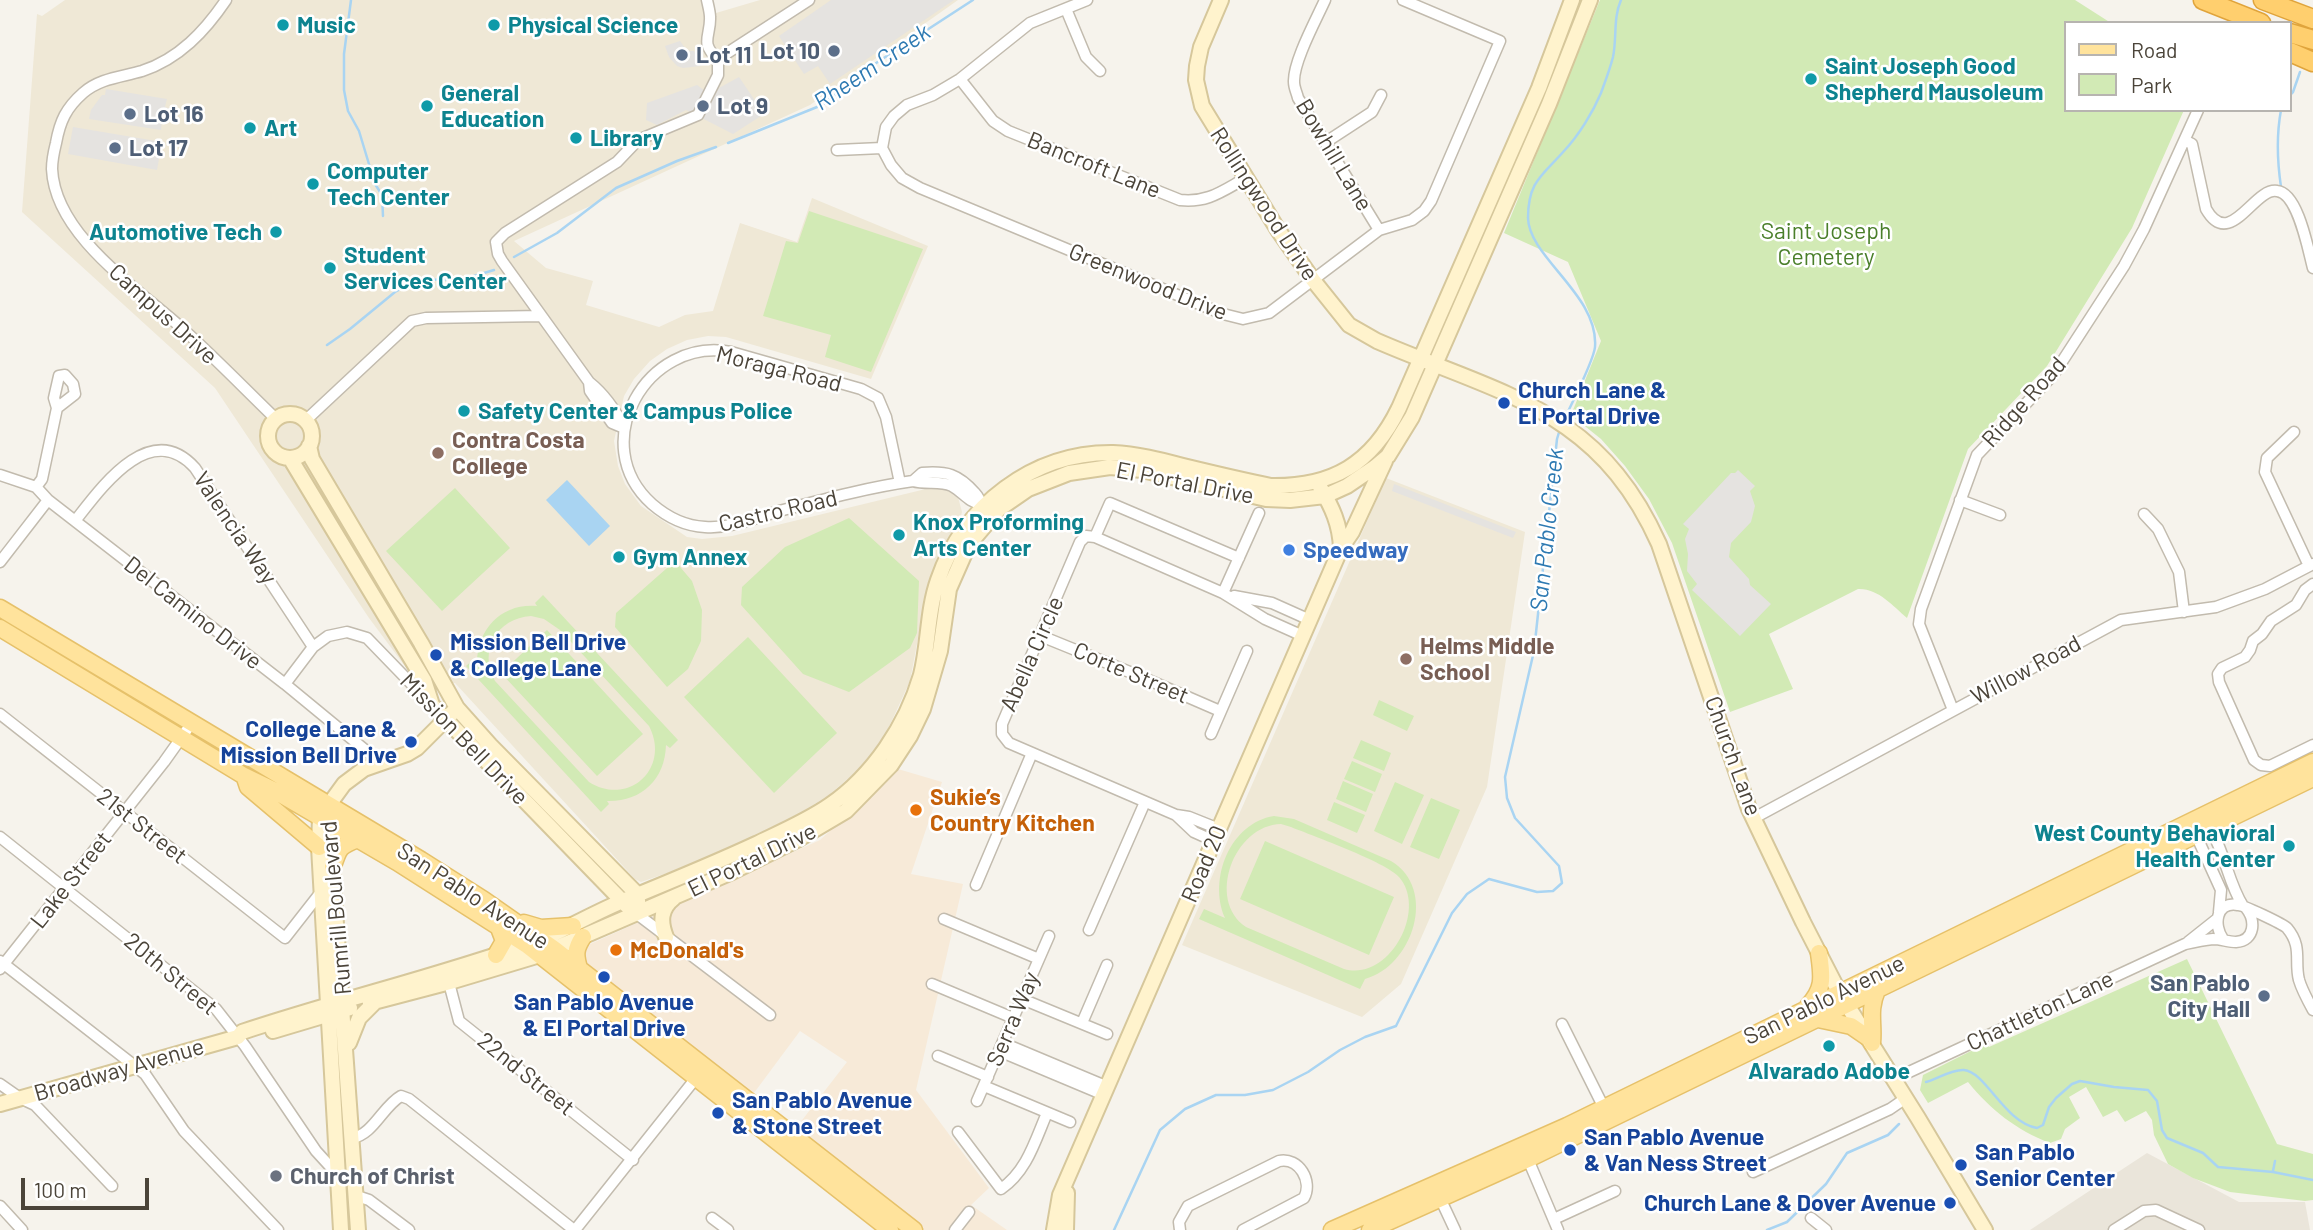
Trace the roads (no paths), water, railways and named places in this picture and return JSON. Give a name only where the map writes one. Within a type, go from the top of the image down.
[{"type":"highway","points":[[2191,0],[2228,21]]},
{"type":"highway","points":[[2203,0],[2256,21]]},
{"type":"highway","points":[[2263,0],[2313,19]]},
{"type":"highway","points":[[2292,34],[2313,40]]},
{"type":"highway","points":[[2292,53],[2313,62]]},
{"type":"main road","name":"Rollingwood Drive","points":[[1221,0],[1200,47],[1196,80],[1206,113],[1278,230],[1342,316],[1357,331],[1420,359]]},
{"type":"main road","name":"El Portal Drive","points":[[578,932],[621,902],[799,824],[830,805],[869,768],[888,747],[916,688],[927,647],[931,608],[946,559],[972,517],[986,508],[1014,481],[1073,457],[1111,453],[1144,456],[1271,486],[1317,483],[1358,462],[1383,437],[1399,408],[1539,88],[1572,0]]},
{"type":"main road","name":"El Portal Drive","points":[[986,508],[1009,502],[1028,489],[1054,477],[1110,467],[1142,470],[1266,499],[1290,500],[1325,496],[1346,486],[1388,456],[1412,417],[1549,104],[1590,0]]},
{"type":"main road","name":"Church Lane","points":[[1420,359],[1509,394],[1553,417],[1578,434],[1601,455],[1625,484],[1654,533],[1754,818],[1843,998],[1983,1229]]},
{"type":"main road","points":[[309,446],[299,456],[290,458],[277,454],[269,444],[269,430],[281,416],[293,414],[305,421],[311,432],[309,446],[312,459],[457,708],[407,754],[354,774],[325,815]]},
{"type":"main road","name":"Road 20","points":[[1055,1230],[1056,1209],[1067,1180],[1310,620],[1388,456]]},
{"type":"main road","points":[[290,458],[424,680],[432,705]]},
{"type":"main road","points":[[1317,483],[1335,514],[1342,548]]},
{"type":"main road","name":"El Portal Drive","points":[[540,947],[638,914],[674,898],[765,856],[825,825],[846,810],[891,765],[910,736],[923,709],[934,676],[947,598],[954,575],[986,508]]},
{"type":"main road","name":"San Pablo Avenue","points":[[0,608],[186,731],[244,776],[421,860],[540,947],[647,1039],[890,1226],[914,1230]]},
{"type":"main road","name":"San Pablo Avenue","points":[[0,628],[186,731],[325,815],[358,839],[504,922]]},
{"type":"main road","name":"Mission Bell Drive","points":[[432,705],[621,902],[638,914]]},
{"type":"main road","name":"Mission Bell Drive","points":[[457,708],[489,745],[638,895]]},
{"type":"main road","name":"San Pablo Avenue","points":[[1843,998],[1877,990],[1957,951],[2202,827],[2313,762]]},
{"type":"main road","points":[[244,776],[247,787],[318,847]]},
{"type":"main road","name":"San Pablo Avenue","points":[[1606,1113],[1716,1068],[1812,1013],[1996,916],[2313,778]]},
{"type":"main road","name":"Rumrill Boulevard","points":[[325,815],[318,847],[326,971],[347,1052],[358,1230]]},
{"type":"main road","name":"Rumrill Boulevard","points":[[325,815],[333,866],[336,1157],[341,1230]]},
{"type":"main road","points":[[333,866],[342,845],[358,839]]},
{"type":"main road","points":[[638,895],[638,914]]},
{"type":"main road","points":[[666,937],[661,919],[664,909],[674,898]]},
{"type":"main road","points":[[1957,951],[1958,945],[1990,926],[1996,916]]},
{"type":"main road","points":[[496,955],[504,942],[504,922],[578,932],[575,955],[579,968]]},
{"type":"main road","name":"San Pablo Avenue","points":[[540,947],[579,968],[693,1056],[890,1226]]},
{"type":"main road","name":"Broadway Avenue","points":[[238,1037],[242,1031],[309,1010],[376,1001],[540,947]]},
{"type":"main road","name":"Broadway Avenue","points":[[0,1104],[238,1037],[248,1039],[336,1007],[448,977],[496,955],[540,947]]},
{"type":"main road","points":[[1819,953],[1821,985],[1812,1013],[1851,1026],[1870,1040],[1873,1027],[1871,1008],[1877,990]]},
{"type":"main road","points":[[309,1010],[320,994],[326,971]]},
{"type":"main road","points":[[347,1052],[359,1018],[376,1001]]},
{"type":"main road","name":"San Pablo Avenue","points":[[1370,1230],[1461,1189],[1525,1153],[1758,1033],[1812,1013]]},
{"type":"main road","points":[[1716,1068],[1719,1061],[1749,1046],[1756,1040],[1758,1033]]},
{"type":"main road","points":[[647,1039],[655,1038],[682,1058],[693,1056]]},
{"type":"main road","points":[[696,1078],[706,1079],[719,1088],[735,1090]]},
{"type":"main road","name":"San Pablo Avenue","points":[[1332,1230],[1488,1161],[1525,1153]]},
{"type":"main road","points":[[336,1157],[344,1166],[347,1191],[357,1196]]},
{"type":"main road","points":[[1461,1189],[1468,1181],[1488,1171],[1488,1161]]},
{"type":"main road","name":"Road 20","points":[[1066,1230],[1067,1180]]},
{"type":"street","name":"Campus Drive","points":[[226,0],[200,35],[175,55],[145,70],[94,84],[82,94],[62,116],[52,169],[66,213],[99,257],[184,330],[276,419]]},
{"type":"street","points":[[624,428],[617,414],[589,382],[541,316],[498,254],[496,247],[499,237],[617,162],[638,140],[698,116],[718,75],[718,59],[711,53],[705,39],[710,19],[707,0]]},
{"type":"street","points":[[718,59],[809,0]]},
{"type":"street","points":[[837,150],[882,148],[886,127],[894,116],[907,106],[960,79],[1030,23],[1087,0]]},
{"type":"street","name":"Bowhill Lane","points":[[1325,0],[1295,71],[1293,84],[1298,98],[1379,230]]},
{"type":"street","name":"Greenwood Drive","points":[[882,148],[902,178],[920,188],[1223,314],[1243,319],[1262,316],[1379,230],[1412,220],[1424,211],[1431,201],[1500,41],[1403,0]]},
{"type":"street","points":[[1066,9],[1086,58],[1100,71]]},
{"type":"street","name":"Bancroft Lane","points":[[960,79],[993,121],[1008,131],[1180,200],[1196,202],[1209,199],[1246,178]]},
{"type":"street","points":[[1326,142],[1372,112],[1381,95]]},
{"type":"street","name":"Ridge Road","points":[[1953,710],[1919,624],[1921,609],[1977,455],[2054,374],[2124,266],[2186,141],[2197,112]]},
{"type":"street","points":[[2186,141],[2192,144],[2206,209],[2210,216],[2221,222],[2237,221],[2271,190],[2287,194],[2295,206],[2313,268]]},
{"type":"street","points":[[305,421],[412,321],[426,318],[541,316]]},
{"type":"street","name":"Moraga Road","points":[[627,465],[624,428],[630,407],[640,390],[667,364],[679,357],[718,349],[861,389],[878,398],[886,417],[900,482]]},
{"type":"street","points":[[36,487],[42,479],[57,408]]},
{"type":"street","points":[[2294,432],[2267,458],[2265,472],[2311,565]]},
{"type":"street","name":"Valencia Way","points":[[75,522],[104,484],[131,461],[157,452],[183,457],[202,479],[313,647]]},
{"type":"street","name":"Castro Road","points":[[627,465],[635,485],[646,499],[678,521],[702,527],[740,523],[780,510],[913,481],[922,472],[947,472],[979,496],[986,508]]},
{"type":"street","name":"Del Camino Drive","points":[[0,475],[36,487],[75,522],[285,684],[381,763]]},
{"type":"street","points":[[0,562],[48,500]]},
{"type":"street","points":[[1960,500],[2000,515]]},
{"type":"street","points":[[1239,558],[1110,503],[1095,537],[1223,593],[1265,619],[1303,636]]},
{"type":"street","points":[[1223,593],[1259,513]]},
{"type":"street","points":[[2144,514],[2158,529],[2179,572],[2184,612]]},
{"type":"street","name":"Abella Circle","points":[[1095,537],[1086,536],[1080,542],[1002,724],[1002,734],[1009,743],[1144,802],[1176,815],[1189,817],[1216,835]]},
{"type":"street","name":"Willow Road","points":[[1754,818],[2122,620],[2216,607],[2265,589],[2311,565]]},
{"type":"street","points":[[2313,584],[2305,590],[2296,605],[2271,621],[2253,641],[2245,657],[2222,668],[2218,674],[2219,682],[2254,760],[2261,765],[2270,766],[2313,745]]},
{"type":"street","points":[[1223,593],[1272,603],[1310,620]]},
{"type":"street","name":"Mission Bell Drive","points":[[285,684],[313,647],[334,633],[347,632],[367,639],[432,705]]},
{"type":"street","name":"Corte Street","points":[[1041,636],[1220,711]]},
{"type":"street","points":[[1211,734],[1247,651]]},
{"type":"street","name":"21st Street","points":[[0,714],[285,938],[321,892]]},
{"type":"street","name":"Lake Street","points":[[1,965],[125,812],[186,731]]},
{"type":"street","points":[[976,885],[1032,753]]},
{"type":"street","points":[[1089,930],[1144,802]]},
{"type":"street","points":[[2202,827],[2226,866],[2233,891],[2253,920],[2251,932]]},
{"type":"street","points":[[2202,827],[2221,890],[2217,930],[2223,939],[2242,940],[2262,925],[2287,928]]},
{"type":"street","name":"20th Street","points":[[0,837],[216,1009],[316,1151],[337,1174]]},
{"type":"street","points":[[2218,917],[2231,905],[2238,904],[2275,919],[2287,928],[2296,943],[2299,956],[2298,978],[2313,1010]]},
{"type":"street","name":"Mission Bell Drive","points":[[638,914],[771,1015]]},
{"type":"street","name":"Chattleton Lane","points":[[1894,1079],[2185,944],[2218,917]]},
{"type":"street","points":[[944,919],[1039,959]]},
{"type":"street","name":"Serra Way","points":[[977,1101],[1049,936]]},
{"type":"street","name":"Chattleton Lane","points":[[2185,944],[2223,939]]},
{"type":"street","points":[[1,965],[145,1074],[184,1131],[278,1230]]},
{"type":"street","points":[[1082,1024],[1107,965]]},
{"type":"street","name":"22nd Street","points":[[448,977],[459,1021],[633,1160]]},
{"type":"street","points":[[932,984],[1013,1018]]},
{"type":"street","points":[[1022,999],[1107,1034]]},
{"type":"street","points":[[1562,1024],[1606,1113]]},
{"type":"street","points":[[1001,1047],[1106,1091]]},
{"type":"street","points":[[938,1056],[1047,1113],[1070,1122]]},
{"type":"street","points":[[352,1138],[365,1133],[394,1100],[401,1096],[409,1099],[574,1230],[633,1160],[696,1078]]},
{"type":"street","points":[[0,1084],[35,1105],[112,1185]]},
{"type":"street","points":[[1754,1172],[1891,1109],[1906,1098]]},
{"type":"street","points":[[958,1132],[1001,1189],[1020,1173],[1047,1113]]},
{"type":"street","points":[[1525,1153],[1558,1230]]},
{"type":"street","points":[[1180,1230],[1179,1222],[1188,1206],[1281,1160],[1297,1164],[1307,1184],[1304,1198],[1246,1229]]},
{"type":"street","points":[[1554,1219],[1615,1191]]},
{"type":"street","points":[[357,1196],[369,1200],[409,1230]]},
{"type":"street","points":[[1440,1198],[1455,1230]]},
{"type":"street","points":[[0,1206],[22,1230]]},
{"type":"street","points":[[2114,1230],[2144,1211],[2156,1210],[2199,1230]]},
{"type":"street","points":[[956,1230],[969,1212]]},
{"type":"street","points":[[712,1218],[728,1230]]},
{"type":"street","points":[[1811,1218],[1826,1230]]},
{"type":"water","points":[[567,480],[610,526],[589,546],[546,500]]},
{"type":"waterway","points":[[351,0],[344,54],[344,90],[348,111],[359,131],[375,184],[382,195],[383,216]]},
{"type":"waterway","name":"Rheem Creek","points":[[728,143],[822,105],[870,67],[973,0]]},
{"type":"waterway","name":"San Pablo Creek","points":[[1564,420],[1594,353],[1593,328],[1576,294],[1539,248],[1531,233],[1529,205],[1538,180],[1575,138],[1598,100],[1613,57],[1621,0]]},
{"type":"waterway","points":[[2292,93],[2300,72]]},
{"type":"waterway","points":[[2281,112],[2278,148],[2281,187]]},
{"type":"waterway","name":"Rheem Creek","points":[[514,257],[557,233],[616,188],[716,147]]},
{"type":"waterway","name":"Rheem Creek","points":[[327,345],[395,292],[411,283],[421,280],[464,279],[494,270]]},
{"type":"waterway","name":"San Pablo Creek","points":[[1114,1230],[1160,1130],[1185,1109],[1216,1095],[1245,1095],[1273,1090],[1308,1072],[1340,1050],[1365,1037],[1396,1026],[1452,913],[1467,894],[1489,879],[1537,892],[1553,891],[1562,883],[1559,866],[1515,818],[1507,798],[1505,777],[1534,651],[1560,429]]},
{"type":"waterway","points":[[1926,1082],[1955,1071],[1972,1073],[2015,1117],[2037,1128],[2043,1125],[2049,1107],[2056,1098],[2072,1084],[2080,1081],[2148,1090],[2157,1101],[2162,1130],[2167,1138],[2203,1153],[2218,1167],[2273,1172],[2313,1180]]},
{"type":"waterway","points":[[1767,1230],[1787,1222],[1826,1184],[1847,1153],[1888,1135],[1899,1124]]},
{"type":"waterway","points":[[2273,1171],[2275,1161]]},
{"type":"place","name":"Music","points":[[283,25]]},
{"type":"place","name":"Physical Science","points":[[494,25]]},
{"type":"place","name":"Lot 10","points":[[834,51]]},
{"type":"place","name":"Lot 11","points":[[682,55]]},
{"type":"place","name":"Saint Joseph Good Shepherd Mausoleum","points":[[1811,79]]},
{"type":"place","name":"General Education","points":[[427,106]]},
{"type":"place","name":"Lot 9","points":[[703,106]]},
{"type":"place","name":"Lot 16","points":[[130,114]]},
{"type":"place","name":"Art","points":[[250,128]]},
{"type":"place","name":"Library","points":[[576,138]]},
{"type":"place","name":"Lot 17","points":[[115,148]]},
{"type":"place","name":"Computer Tech Center","points":[[313,184]]},
{"type":"place","name":"Automotive Tech","points":[[276,232]]},
{"type":"place","name":"Student Services Center","points":[[330,268]]},
{"type":"place","name":"Church Lane & El Portal Drive","points":[[1504,403]]},
{"type":"place","name":"Safety Center & Campus Police","points":[[464,411]]},
{"type":"place","name":"Contra Costa College","points":[[438,453]]},
{"type":"place","name":"Knox Proforming Arts Center","points":[[899,535]]},
{"type":"place","name":"Speedway","points":[[1289,550]]},
{"type":"place","name":"Gym Annex","points":[[619,557]]},
{"type":"place","name":"Mission Bell Drive & College Lane","points":[[436,655]]},
{"type":"place","name":"Helms Middle School","points":[[1406,659]]},
{"type":"place","name":"College Lane & Mission Bell Drive","points":[[411,742]]},
{"type":"place","name":"Sukie’s Country Kitchen","points":[[916,810]]},
{"type":"place","name":"West County Behavioral Health Center","points":[[2289,846]]},
{"type":"place","name":"McDonald's","points":[[616,950]]},
{"type":"place","name":"San Pablo Avenue & El Portal Drive","points":[[604,977]]},
{"type":"place","name":"San Pablo City Hall","points":[[2264,996]]},
{"type":"place","name":"Alvarado Adobe","points":[[1829,1046]]},
{"type":"place","name":"San Pablo Avenue & Stone Street","points":[[718,1113]]},
{"type":"place","name":"San Pablo Avenue & Van Ness Street","points":[[1570,1150]]},
{"type":"place","name":"San Pablo Senior Center","points":[[1961,1165]]},
{"type":"place","name":"Church of Christ","points":[[276,1176]]},
{"type":"place","name":"Church Lane & Dover Avenue","points":[[1950,1203]]},
{"type":"park label","name":"Saint Joseph Cemetery","points":[[1826,244]]}]
